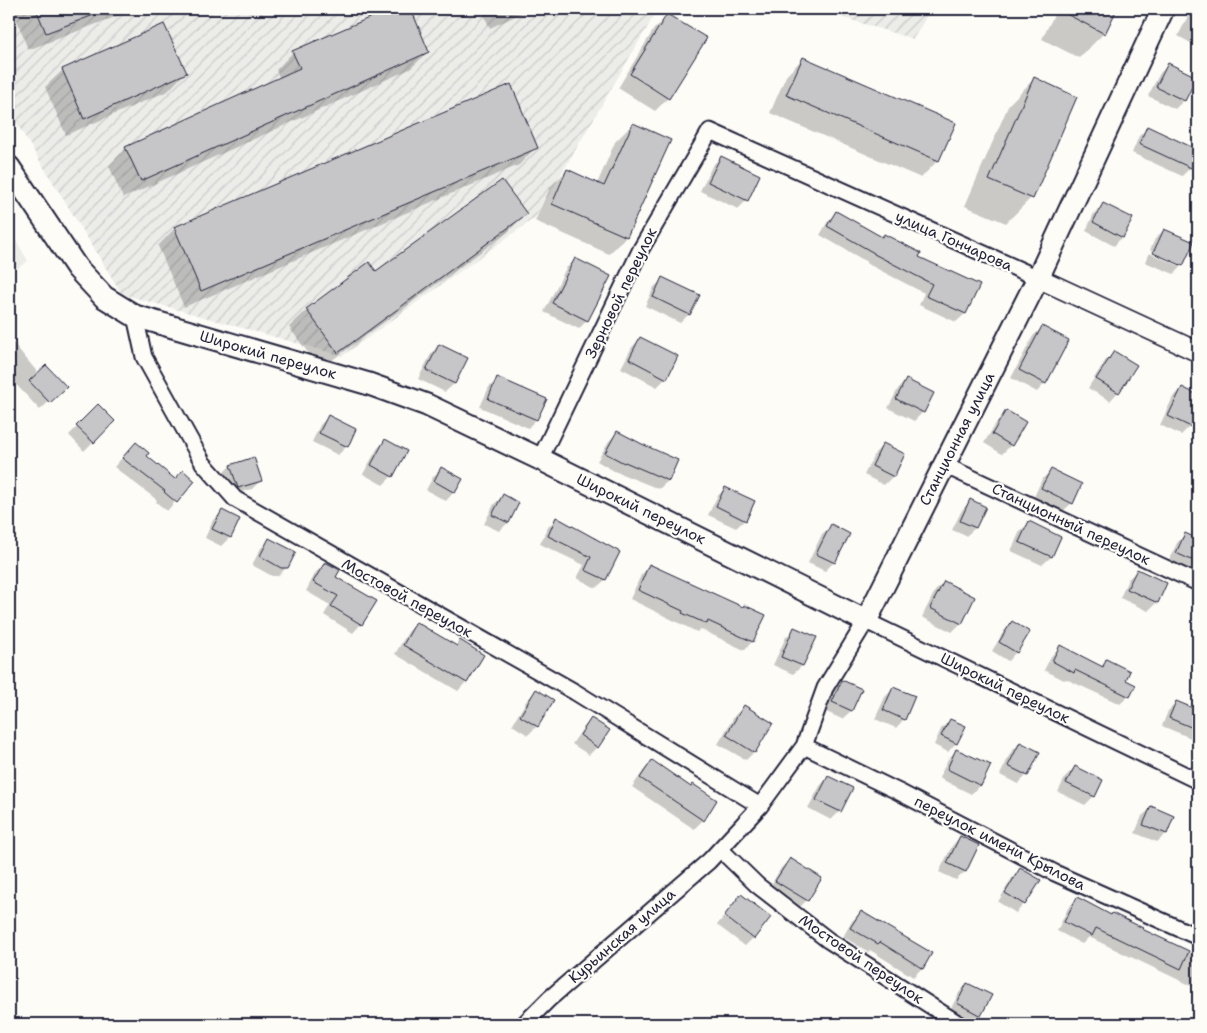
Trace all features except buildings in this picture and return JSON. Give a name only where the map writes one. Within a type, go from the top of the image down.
[{"type":"main road","name":"Станционная улица","points":[[866,621],[1038,278],[1163,9]]},
{"type":"main road","name":"Широкий переулок","points":[[9,167],[78,268],[104,297],[135,316],[369,384],[427,405],[866,621]]},
{"type":"street","name":"улица Гончарова","points":[[710,131],[1198,352]]},
{"type":"street","name":"Зерновой переулок","points":[[540,459],[641,249],[710,131]]},
{"type":"street","name":"Мостовой переулок","points":[[135,316],[144,357],[203,462],[235,499],[575,692],[760,806]]},
{"type":"street","name":"Станционный переулок","points":[[944,465],[1198,583]]},
{"type":"street","name":"Станционная улица","points":[[720,849],[760,806],[804,746],[825,688],[866,621]]},
{"type":"street","name":"Широкий переулок","points":[[866,621],[1198,781]]},
{"type":"street","name":"переулок имени Крылова","points":[[804,746],[899,792],[1055,873],[1198,937]]},
{"type":"street","name":"Мостовой переулок","points":[[720,849],[757,885],[828,940],[959,1024]]},
{"type":"street","name":"Курьинская улица","points":[[524,1024],[549,999],[709,861],[720,849]]},
{"type":"shaded area","points":[[9,9],[658,9],[536,217],[342,356],[122,294],[9,111]]},
{"type":"shaded area","points":[[711,9],[931,9],[913,39],[818,10],[744,13]]},
{"type":"shaded area","points":[[9,228],[28,261],[9,274]]}]
